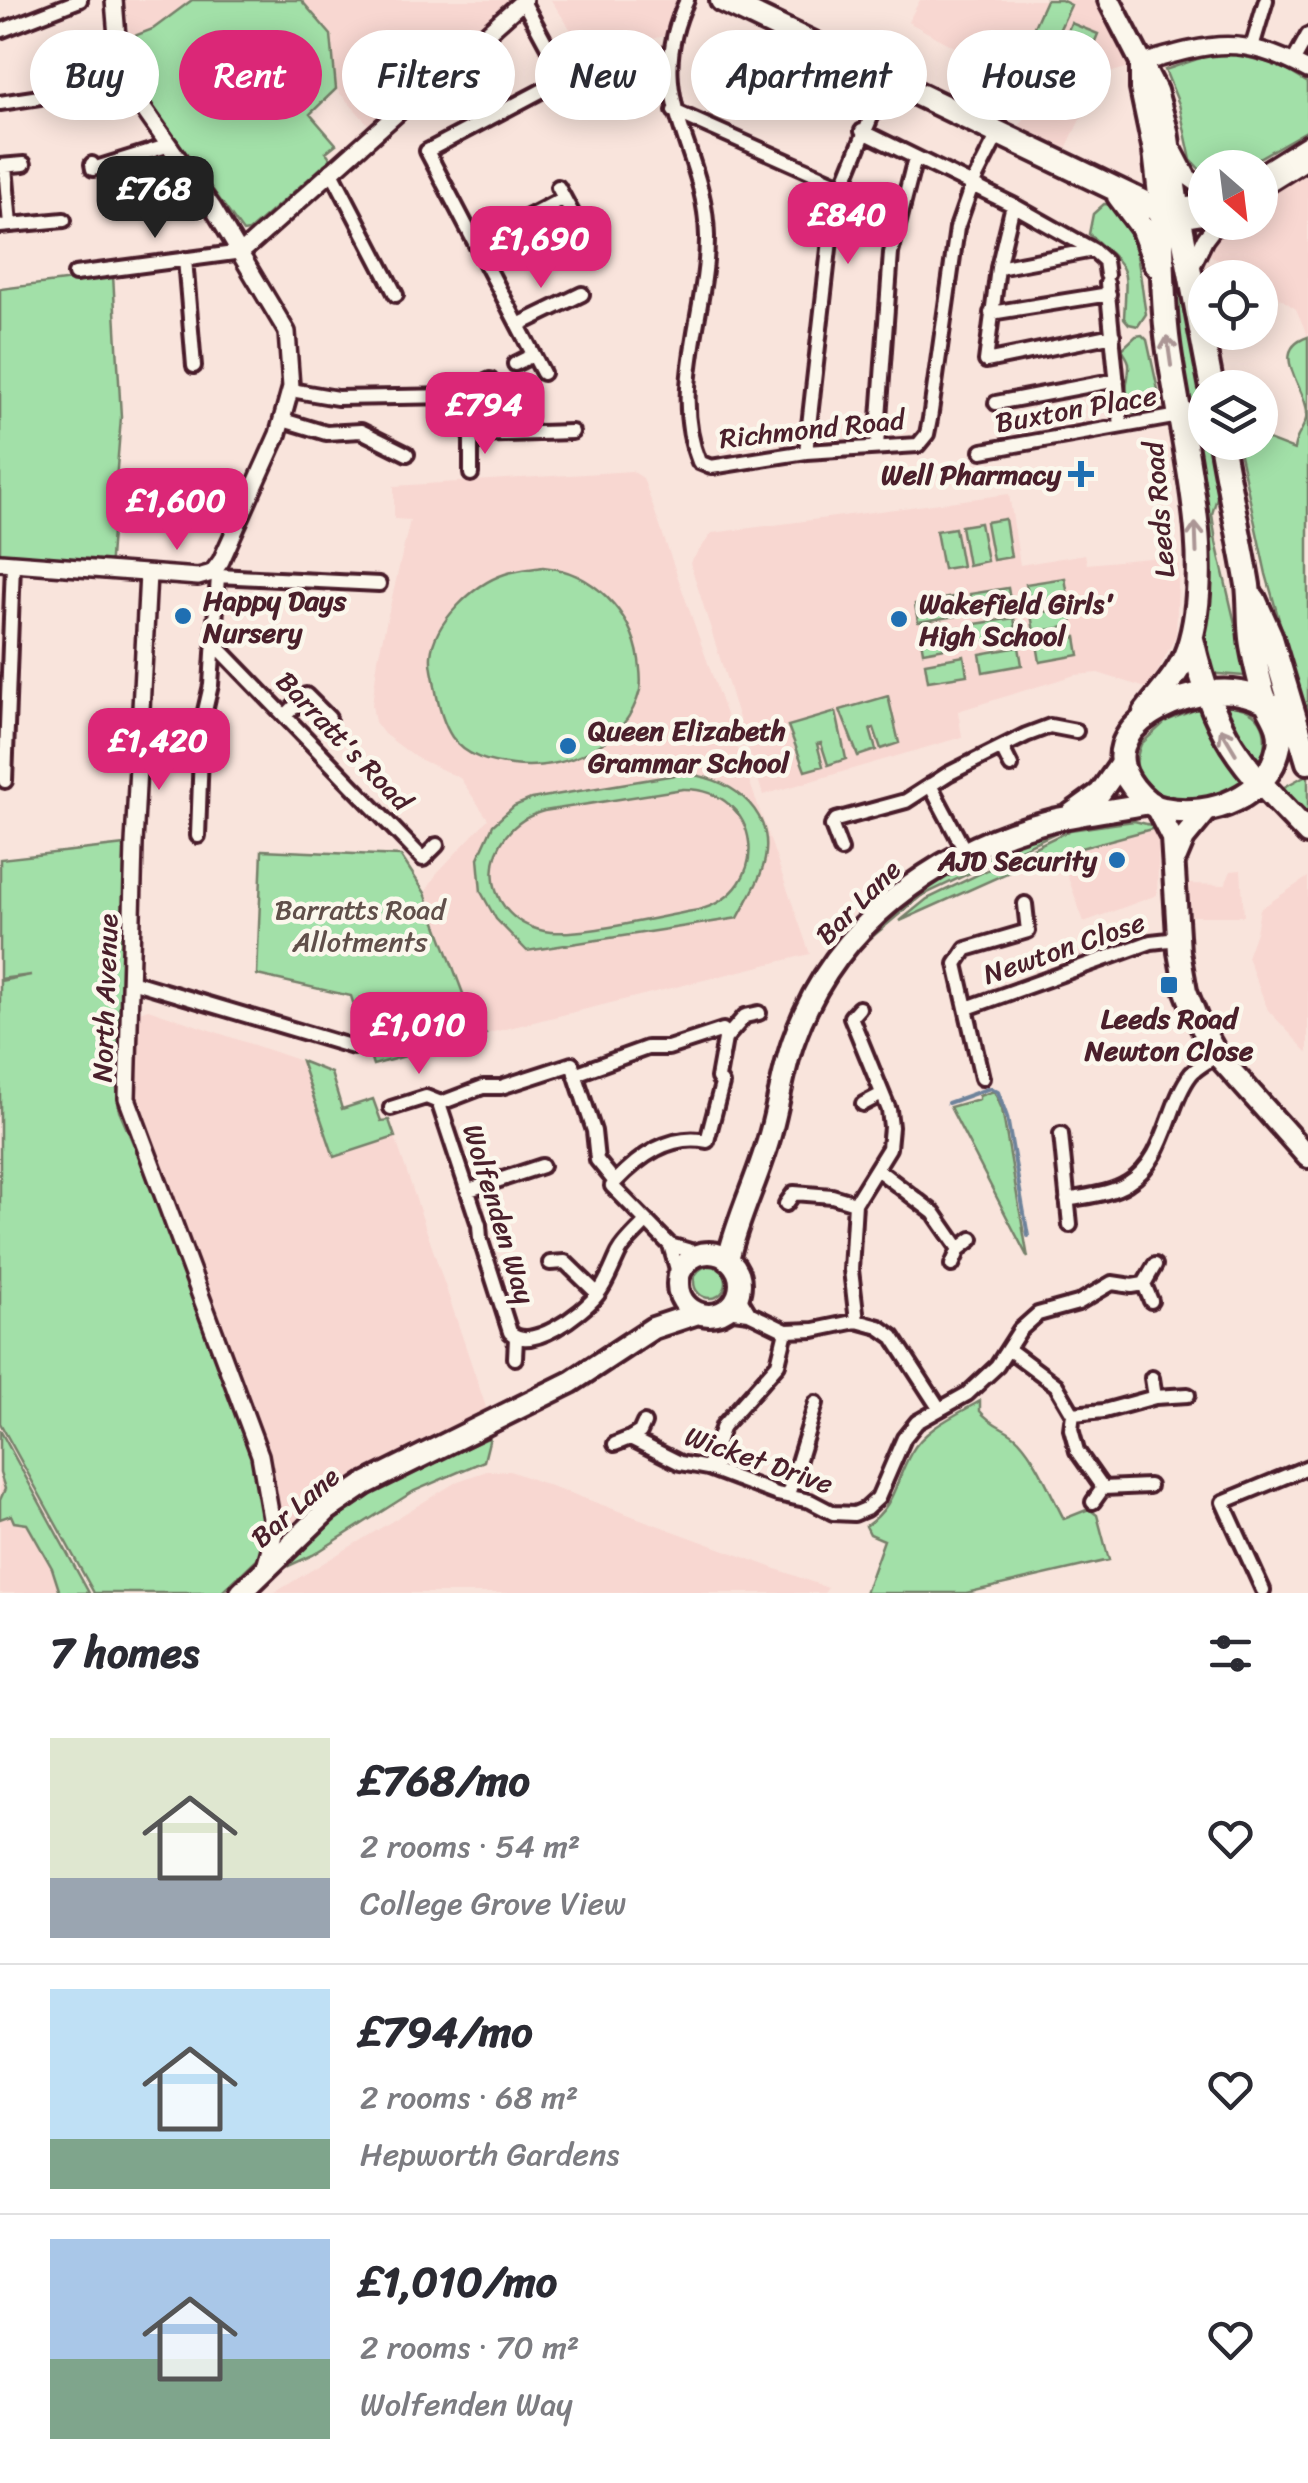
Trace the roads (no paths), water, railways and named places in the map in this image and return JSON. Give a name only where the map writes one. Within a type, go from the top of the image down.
[{"type":"highway","points":[[737,3],[789,30]]},
{"type":"highway","points":[[927,100],[1112,189],[1173,213],[1188,268]]},
{"type":"highway","points":[[1112,189],[1142,227],[1163,286]]},
{"type":"highway","name":"Leeds Road","points":[[1122,762],[1125,743],[1135,726],[1180,667],[1192,636],[1196,601],[1196,531],[1163,286],[1173,213]]},
{"type":"highway","points":[[1179,416],[1188,415]]},
{"type":"highway","points":[[1122,762],[1129,783],[1153,805],[1184,811],[1208,809],[1235,800],[1260,783],[1276,758],[1280,741],[1277,720],[1265,703],[1252,641],[1248,587],[1224,460]]},
{"type":"highway","points":[[1248,587],[1270,636],[1308,762]]},
{"type":"highway","points":[[1192,636],[1206,693],[1226,739],[1260,783],[1304,829]]},
{"type":"highway","points":[[1135,726],[1173,702],[1206,693],[1242,693],[1295,719]]},
{"type":"highway","points":[[1235,800],[1258,806],[1304,829]]},
{"type":"main road","points":[[1109,0],[1156,91],[1168,139],[1173,213]]},
{"type":"main road","points":[[1142,64],[1141,90],[1173,213]]},
{"type":"main road","name":"Bar Lane","points":[[1065,818],[1100,792],[1122,762]]},
{"type":"main road","points":[[1153,805],[1171,833],[1178,939],[1186,990],[1217,1055],[1308,1157]]},
{"type":"main road","name":"Bar Lane","points":[[712,1256],[736,1224],[757,1180],[793,1041],[826,975],[858,933],[927,872],[964,851],[1065,818],[1153,805]]},
{"type":"main road","points":[[1174,864],[1184,838],[1208,809]]},
{"type":"main road","points":[[712,1256],[739,1276],[732,1302],[711,1315],[698,1313],[684,1301],[679,1281],[688,1262],[712,1256]]},
{"type":"main road","name":"Bar Lane","points":[[653,1328],[679,1281]]},
{"type":"main road","name":"Bar Lane","points":[[242,1593],[327,1510],[365,1484],[571,1382],[653,1328],[698,1313]]},
{"type":"street","points":[[0,31],[80,0]]},
{"type":"street","points":[[114,0],[116,30]]},
{"type":"street","points":[[75,274],[242,252],[524,0],[562,74],[560,81],[427,151],[543,373]]},
{"type":"street","points":[[686,0],[676,22],[670,56],[674,111],[843,186]]},
{"type":"street","points":[[1252,47],[1266,0]]},
{"type":"street","points":[[1142,64],[1211,45],[1252,47],[1300,66],[1308,34]]},
{"type":"street","points":[[0,103],[30,98]]},
{"type":"street","name":"Richmond Road","points":[[674,111],[696,174],[707,236],[688,378],[694,449],[699,462],[711,467],[806,452],[918,445],[927,434],[957,228],[972,186]]},
{"type":"street","points":[[152,120],[242,252],[287,332],[290,390],[283,420],[215,575],[215,644],[202,724],[198,836]]},
{"type":"street","points":[[806,452],[830,240],[843,186],[868,120]]},
{"type":"street","points":[[862,132],[1012,204],[1093,250],[1105,261],[1121,426]]},
{"type":"street","points":[[972,186],[998,134]]},
{"type":"street","points":[[1168,139],[1188,177]]},
{"type":"street","points":[[1278,162],[1308,143]]},
{"type":"street","points":[[92,164],[93,169],[170,145]]},
{"type":"street","points":[[877,446],[890,253],[915,158]]},
{"type":"street","points":[[1278,179],[1308,160]]},
{"type":"street","points":[[24,164],[3,166],[5,226],[64,220]]},
{"type":"street","points":[[331,170],[396,295]]},
{"type":"street","points":[[477,244],[561,193],[584,235]]},
{"type":"street","points":[[1012,204],[998,268],[986,361],[1113,336]]},
{"type":"street","points":[[1173,213],[1188,208]]},
{"type":"street","points":[[1173,213],[1188,214]]},
{"type":"street","points":[[998,268],[1093,250]]},
{"type":"street","points":[[185,259],[194,366]]},
{"type":"street","points":[[992,313],[1108,284]]},
{"type":"street","points":[[518,326],[582,294]]},
{"type":"street","points":[[515,364],[533,355]]},
{"type":"street","points":[[290,390],[337,398],[464,394],[490,380]]},
{"type":"street","points":[[996,403],[1117,380]]},
{"type":"street","points":[[464,394],[466,430],[472,435],[572,432]]},
{"type":"street","name":"Buxton Place","points":[[982,451],[1179,416]]},
{"type":"street","points":[[283,420],[326,434],[361,431],[407,454]]},
{"type":"street","points":[[471,474],[472,435]]},
{"type":"street","points":[[5,782],[6,563],[198,578],[215,575],[380,584]]},
{"type":"street","name":"North Avenue","points":[[148,574],[127,1098],[260,1455],[272,1520]]},
{"type":"street","name":"Barratt's Road","points":[[215,644],[423,859],[437,845]]},
{"type":"street","points":[[285,716],[306,695],[328,718]]},
{"type":"street","points":[[841,850],[832,826],[836,820],[906,801],[930,785],[1050,726],[1076,731]]},
{"type":"street","points":[[1002,748],[1011,766]]},
{"type":"street","points":[[930,785],[964,851]]},
{"type":"street","name":"Newton Close","points":[[982,1078],[956,969],[958,960],[966,949],[1028,931],[1026,904]]},
{"type":"street","name":"Newton Close","points":[[966,1008],[1151,942],[1178,939]]},
{"type":"street","points":[[131,981],[353,1047]]},
{"type":"street","points":[[856,1321],[850,1270],[855,1203],[889,1148],[891,1127],[889,1110],[851,1017],[859,1008]]},
{"type":"street","points":[[725,1039],[745,1016],[759,1013]]},
{"type":"street","points":[[615,1182],[597,1160],[594,1132],[575,1074],[647,1048],[668,1048],[723,1030],[718,1078],[722,1084],[707,1142],[692,1138],[645,1153],[612,1186],[670,1245],[712,1256]]},
{"type":"street","points":[[1067,1200],[1108,1192],[1129,1182],[1143,1169],[1157,1151],[1192,1074],[1217,1055]]},
{"type":"street","name":"Wolfenden Way","points":[[391,1108],[426,1097],[441,1103],[572,1064],[575,1074]]},
{"type":"street","points":[[862,1104],[882,1094]]},
{"type":"street","name":"Wolfenden Way","points":[[441,1103],[480,1238],[510,1332],[516,1338],[546,1334],[577,1315],[598,1294],[622,1248],[645,1223]]},
{"type":"street","points":[[1062,1134],[1070,1224]]},
{"type":"street","points":[[469,1190],[542,1166]]},
{"type":"street","points":[[878,1170],[934,1213],[959,1249]]},
{"type":"street","points":[[786,1204],[794,1193],[832,1196],[855,1203]]},
{"type":"street","points":[[952,1265],[959,1249],[972,1239]]},
{"type":"street","points":[[670,1245],[679,1281]]},
{"type":"street","points":[[550,1264],[566,1262],[598,1294]]},
{"type":"street","points":[[732,1302],[786,1331],[868,1322],[893,1337],[939,1408],[967,1394],[996,1366],[1020,1330],[1038,1314],[1078,1303],[1112,1283],[1144,1284],[1156,1265]]},
{"type":"street","points":[[1144,1284],[1151,1302]]},
{"type":"street","points":[[708,1468],[723,1426],[778,1364],[786,1331]]},
{"type":"street","name":"Wolfenden Way","points":[[515,1358],[516,1338]]},
{"type":"street","points":[[1008,1349],[1047,1376],[1072,1414],[1071,1430],[1077,1451],[1102,1488]]},
{"type":"street","points":[[1152,1378],[1155,1397]]},
{"type":"street","points":[[1072,1414],[1155,1397],[1188,1395]]},
{"type":"street","points":[[788,1495],[798,1436],[816,1403]]},
{"type":"street","name":"Wicket Drive","points":[[630,1438],[680,1462],[810,1501],[833,1513],[854,1514],[878,1498],[904,1438],[917,1422],[939,1408]]},
{"type":"street","points":[[615,1444],[640,1432],[644,1423]]},
{"type":"street","points":[[1263,1590],[1223,1502],[1308,1467]]},
{"type":"street","points":[[1102,1488],[1149,1486]]},
{"type":"street","points":[[1093,1502],[1102,1488]]},
{"type":"street","points":[[272,1520],[284,1532],[298,1536]]},
{"type":"street","points":[[263,1570],[273,1545],[272,1520]]},
{"type":"waterway","points":[[948,1103],[990,1088],[998,1092],[1007,1117],[1028,1236]]},
{"type":"place","name":"Well Pharmacy","points":[[1081,474]]},
{"type":"place","name":"Happy Days Nursery","points":[[183,616]]},
{"type":"place","name":"Wakefield Girls' High School","points":[[899,619]]},
{"type":"place","name":"Queen Elizabeth Grammar School","points":[[568,746]]},
{"type":"place","name":"AJD Security","points":[[1117,860]]},
{"type":"place","name":"Leeds Road Newton Close","points":[[1169,985]]},
{"type":"park label","name":"Barratts Road Allotments","points":[[360,925]]}]
